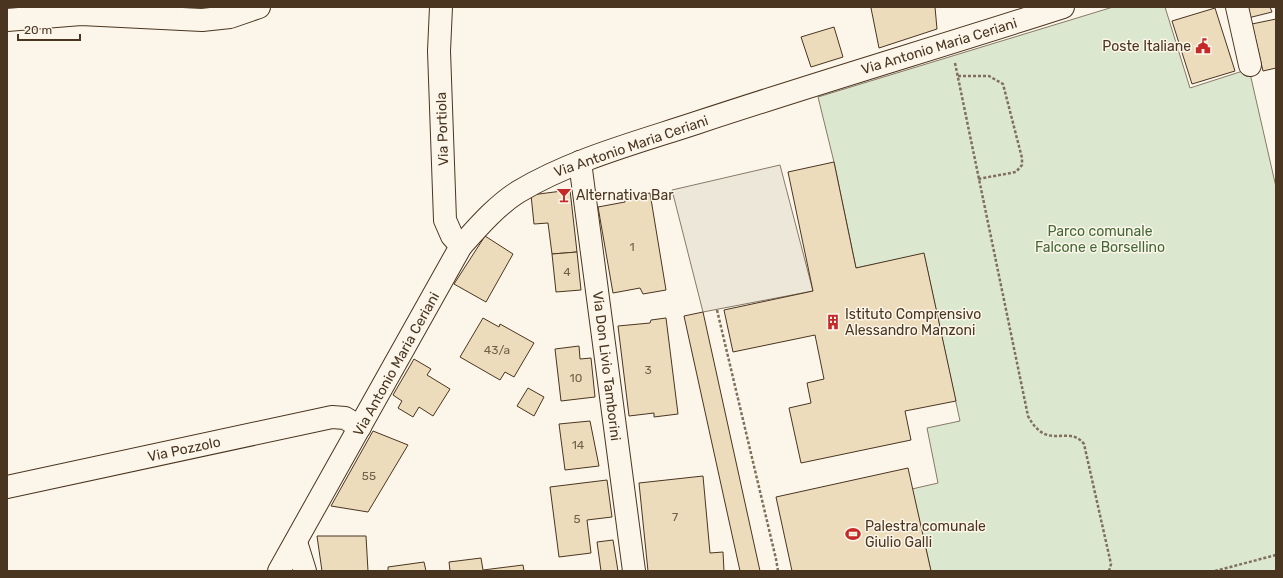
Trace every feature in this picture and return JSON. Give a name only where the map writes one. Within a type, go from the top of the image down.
[{"type":"street","points":[[10,15],[81,10],[184,13],[202,20],[230,17],[259,7]]},
{"type":"street","name":"Via Portiola","points":[[440,7],[439,52],[445,220],[452,236],[461,246]]},
{"type":"street","name":"Via Antonio Maria Ceriani","points":[[279,571],[461,246],[495,210],[516,193],[541,179],[580,162],[743,107],[1064,7]]},
{"type":"street","points":[[1237,7],[1250,65]]},
{"type":"street","name":"Via Don Livio Tamborini","points":[[580,162],[634,571]]},
{"type":"street","name":"Via Pozzolo","points":[[7,488],[332,417],[344,418],[360,427]]},
{"type":"street","points":[[296,542],[305,571]]},
{"type":"path","points":[[956,67],[1028,416],[1034,426],[1042,433],[1056,437],[1070,435],[1079,438],[1084,444],[1111,564],[1109,571]]},
{"type":"path","points":[[958,76],[990,76],[1003,84],[1022,158],[1022,164],[1016,172],[978,179]]},
{"type":"path","points":[[717,310],[778,571]]},
{"type":"path","points":[[1214,571],[1276,555]]},
{"type":"green space","name":"Parco comunale Falcone e Borsellino","points":[[1113,7],[1165,7],[1190,88],[1249,69],[1276,187],[1276,571],[931,571],[912,489],[938,483],[927,428],[960,421],[924,254],[856,268],[834,162],[818,97]]},
{"type":"shaded area","points":[[780,165],[813,291],[703,312],[672,190]]},
{"type":"building","points":[[935,7],[937,29],[879,48],[871,8]]},
{"type":"building","points":[[1245,7],[1270,7],[1272,12],[1248,18]]},
{"type":"building","name":"Poste Italiane","points":[[1215,8],[1235,71],[1192,84],[1172,21]]},
{"type":"building","points":[[1276,19],[1276,68],[1263,71],[1252,24]]},
{"type":"building","points":[[834,27],[843,57],[811,67],[801,37]]},
{"type":"building","name":"Istituto Comprensivo Alessandro Manzoni","points":[[834,162],[856,268],[924,253],[956,401],[905,411],[911,440],[801,463],[789,408],[811,403],[807,383],[824,379],[815,335],[733,352],[724,310],[813,291],[788,172]]},
{"type":"building","points":[[570,190],[577,252],[552,254],[548,223],[534,224],[531,195]]},
{"type":"building","points":[[650,193],[666,290],[643,294],[640,288],[613,293],[598,207],[625,202],[626,197]]},
{"type":"building","points":[[485,236],[513,254],[486,302],[454,284]]},
{"type":"building","points":[[577,252],[581,290],[556,292],[552,254]]},
{"type":"building","points":[[703,312],[760,571],[740,571],[684,316]]},
{"type":"building","points":[[483,318],[499,327],[500,324],[534,343],[514,377],[505,372],[500,380],[460,357]]},
{"type":"building","points":[[666,318],[678,414],[654,417],[654,413],[629,416],[618,326],[650,323],[651,320]]},
{"type":"building","points":[[579,346],[580,359],[591,358],[595,397],[561,401],[555,349]]},
{"type":"building","points":[[414,359],[431,369],[427,375],[450,389],[433,416],[419,407],[413,417],[398,408],[402,401],[393,395]]},
{"type":"building","points":[[528,388],[544,397],[534,416],[517,406]]},
{"type":"building","points":[[590,421],[599,466],[565,470],[559,424]]},
{"type":"building","points":[[373,431],[408,445],[368,512],[331,506]]},
{"type":"building","name":"Palestra comunale Giulio Galli","points":[[908,468],[931,571],[792,571],[776,497]]},
{"type":"building","points":[[703,476],[710,553],[723,552],[724,571],[648,571],[639,483]]},
{"type":"building","points":[[607,480],[612,517],[587,520],[591,553],[559,557],[550,487]]},
{"type":"building","points":[[317,536],[366,536],[368,571],[322,571]]},
{"type":"building","points":[[613,540],[618,571],[601,571],[597,542]]},
{"type":"building","points":[[481,558],[483,570],[523,565],[524,571],[450,571],[449,562]]},
{"type":"building","points":[[424,562],[426,571],[388,571],[388,567]]},
{"type":"place","name":"Poste Italiane","points":[[1203,46]]},
{"type":"place","name":"Alternativa Bar","points":[[564,195]]},
{"type":"place","name":"Istituto Comprensivo Alessandro Manzoni","points":[[833,322]]},
{"type":"place","name":"Palestra comunale Giulio Galli","points":[[853,534]]}]
